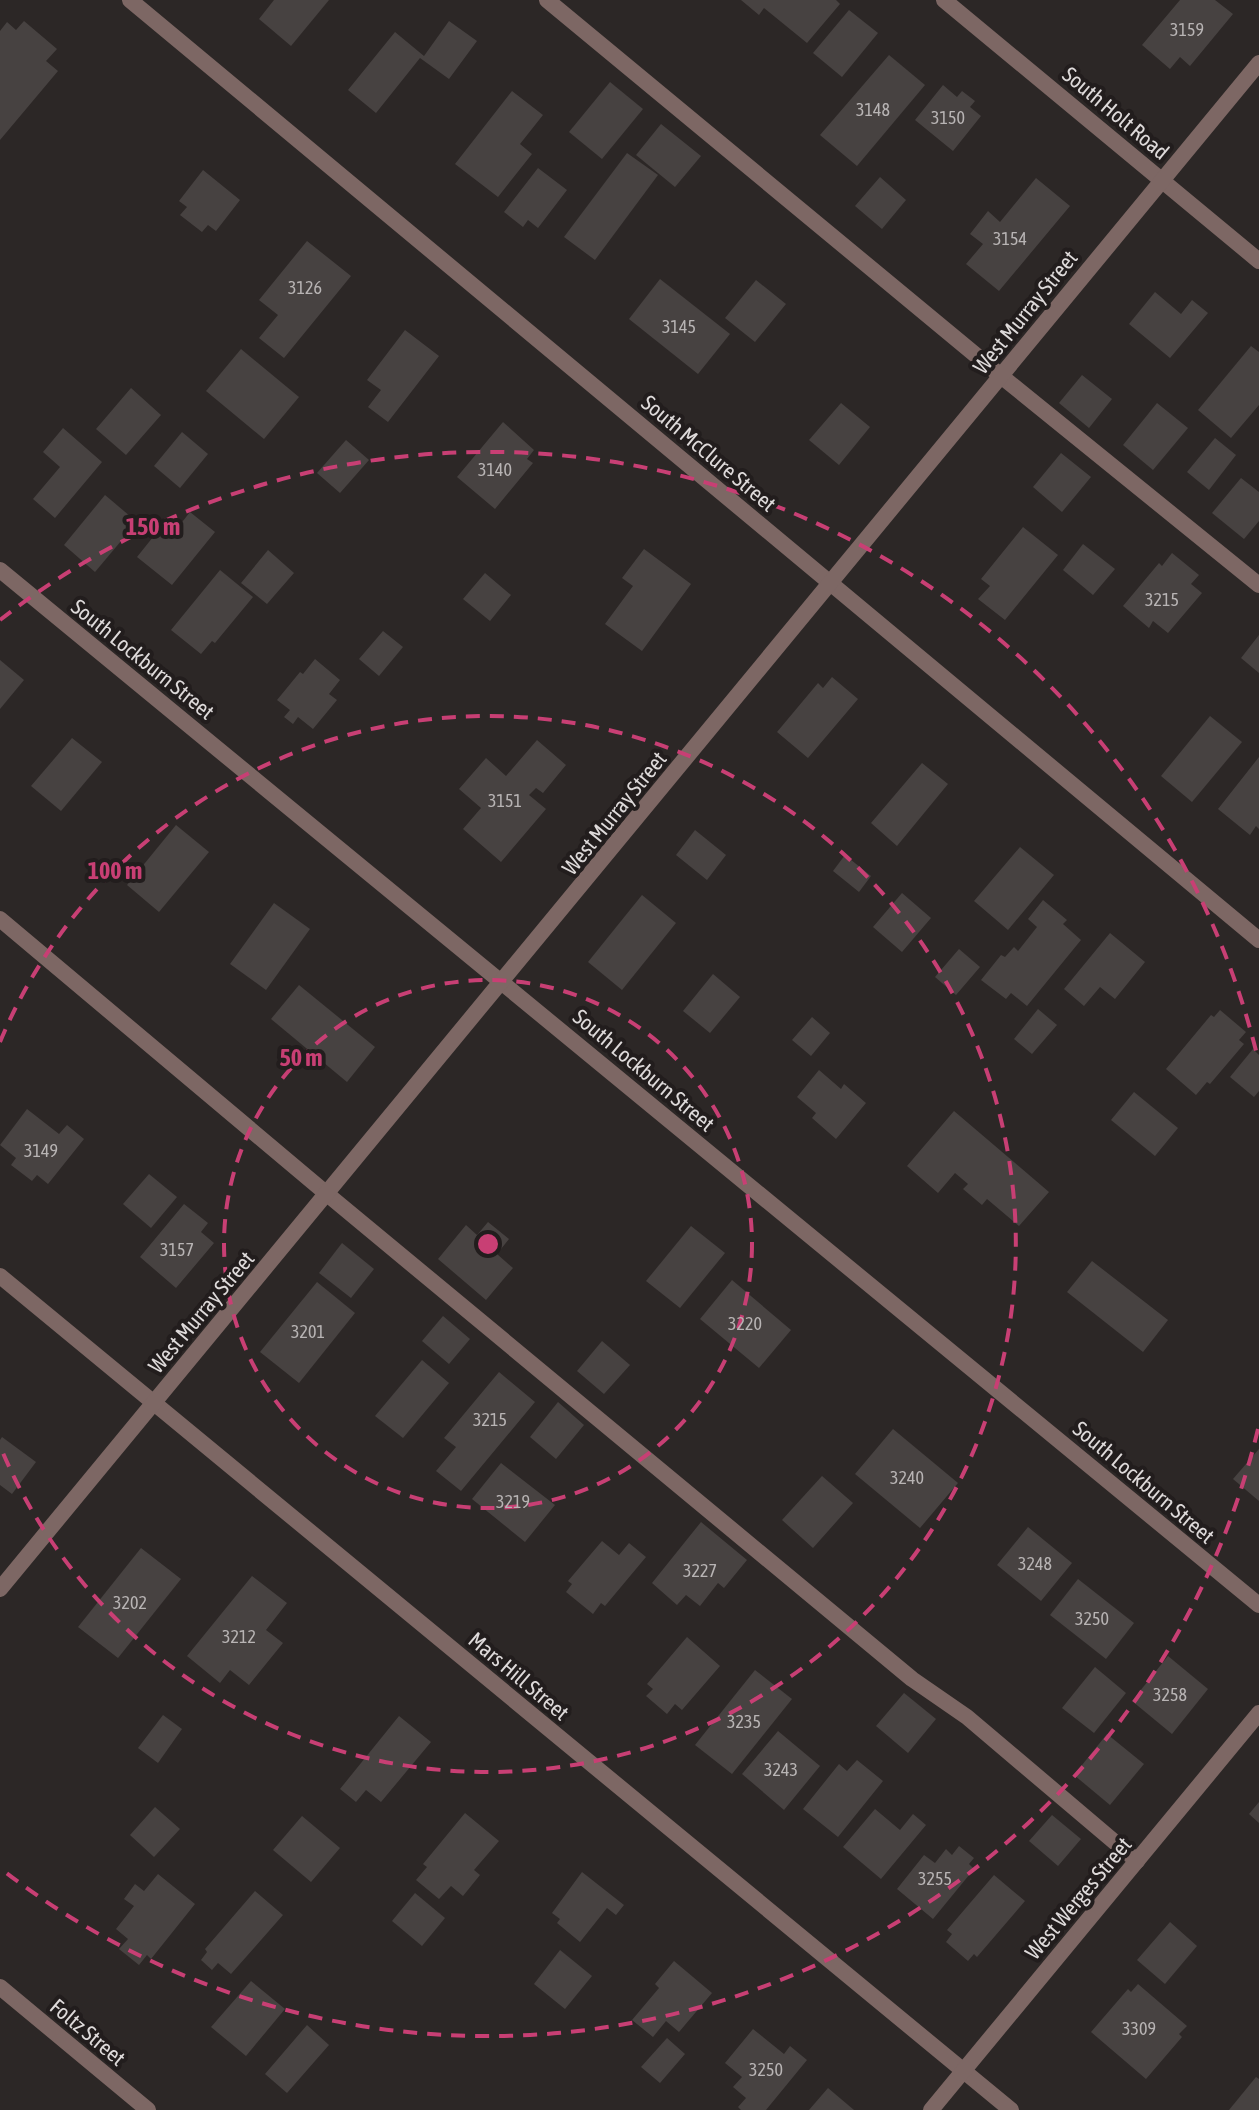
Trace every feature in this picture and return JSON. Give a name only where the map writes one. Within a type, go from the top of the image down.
[{"type":"street","name":"South McClure Street","points":[[130,0],[1259,940]]},
{"type":"street","points":[[547,0],[1259,585]]},
{"type":"street","name":"South Holt Road","points":[[944,0],[1259,261]]},
{"type":"street","name":"West Murray Street","points":[[0,1589],[1259,63]]},
{"type":"street","name":"South Lockburn Street","points":[[0,570],[1259,1605]]},
{"type":"street","points":[[0,919],[912,1679],[967,1717],[1137,1861]]},
{"type":"street","name":"Mars Hill Street","points":[[0,1276],[1011,2110]]},
{"type":"street","name":"West Werges Street","points":[[931,2110],[1259,1713]]},
{"type":"street","name":"Foltz Street","points":[[0,1987],[148,2110]]},
{"type":"building","points":[[274,0],[329,0],[291,46],[259,19]]},
{"type":"building","points":[[741,0],[836,0],[840,4],[807,43],[764,8],[759,15]]},
{"type":"building","points":[[1180,0],[1215,0],[1233,14],[1190,66],[1180,57],[1170,69],[1142,45]]},
{"type":"building","points":[[849,10],[878,33],[842,77],[813,53]]},
{"type":"building","points":[[24,21],[57,49],[46,61],[58,71],[0,140],[0,31],[7,22],[16,30]]},
{"type":"building","points":[[449,21],[477,41],[449,79],[420,58],[376,113],[348,90],[395,32],[424,56]]},
{"type":"building","points":[[889,55],[925,85],[857,166],[820,135]]},
{"type":"building","points":[[610,82],[643,109],[602,159],[569,132]]},
{"type":"building","points":[[943,85],[957,97],[962,91],[975,101],[970,107],[981,116],[953,151],[915,120]]},
{"type":"building","points":[[512,91],[543,115],[520,144],[532,154],[498,197],[455,164]]},
{"type":"building","points":[[661,124],[701,156],[675,187],[636,155]]},
{"type":"building","points":[[627,153],[658,175],[595,260],[564,237]]},
{"type":"building","points":[[538,168],[567,190],[538,228],[528,220],[523,227],[504,212]]},
{"type":"building","points":[[203,170],[240,200],[216,231],[208,225],[202,232],[180,215],[187,207],[179,201]]},
{"type":"building","points":[[880,177],[906,200],[882,229],[855,206]]},
{"type":"building","points":[[1036,178],[1070,206],[999,291],[966,264],[983,244],[970,234],[988,211],[1000,222]]},
{"type":"building","points":[[307,241],[351,276],[284,358],[259,338],[278,315],[259,300]]},
{"type":"building","points":[[660,279],[730,334],[698,374],[629,319]]},
{"type":"building","points":[[756,280],[786,304],[755,342],[725,318]]},
{"type":"building","points":[[1155,292],[1181,314],[1192,300],[1208,313],[1170,358],[1129,324]]},
{"type":"building","points":[[405,330],[439,356],[388,422],[368,407],[381,390],[367,380]]},
{"type":"building","points":[[1251,346],[1259,352],[1259,405],[1231,438],[1198,410]]},
{"type":"building","points":[[241,349],[299,397],[264,439],[206,391]]},
{"type":"building","points":[[1082,375],[1112,399],[1089,428],[1059,403]]},
{"type":"building","points":[[131,388],[161,415],[126,455],[96,429]]},
{"type":"building","points":[[841,403],[870,427],[839,465],[809,440]]},
{"type":"building","points":[[1157,403],[1188,428],[1153,470],[1123,445]]},
{"type":"building","points":[[503,422],[534,450],[527,459],[533,463],[495,509],[457,477]]},
{"type":"building","points":[[63,428],[102,462],[55,518],[33,499],[60,467],[43,452]]},
{"type":"building","points":[[182,432],[208,454],[180,488],[154,466]]},
{"type":"building","points":[[1215,438],[1236,455],[1209,490],[1187,472]]},
{"type":"building","points":[[346,440],[369,460],[340,493],[317,473]]},
{"type":"building","points":[[1061,453],[1091,477],[1062,512],[1033,487]]},
{"type":"building","points":[[1241,478],[1259,492],[1259,521],[1244,539],[1212,513]]},
{"type":"building","points":[[105,495],[137,522],[95,572],[64,545]]},
{"type":"building","points":[[190,512],[215,532],[172,585],[137,557],[169,517],[179,526]]},
{"type":"building","points":[[1023,527],[1058,555],[1005,620],[978,599],[990,586],[981,579]]},
{"type":"building","points":[[1083,544],[1115,569],[1093,595],[1063,570]]},
{"type":"building","points":[[644,549],[691,584],[642,651],[605,624],[633,586],[622,578]]},
{"type":"building","points":[[268,550],[294,573],[267,604],[241,583]]},
{"type":"building","points":[[1172,553],[1199,575],[1191,584],[1202,593],[1168,633],[1153,621],[1149,628],[1123,606],[1159,563],[1162,566]]},
{"type":"building","points":[[220,570],[253,597],[215,643],[212,641],[201,654],[171,630]]},
{"type":"building","points":[[485,573],[511,595],[490,621],[463,599]]},
{"type":"building","points":[[383,631],[403,647],[379,676],[359,659]]},
{"type":"building","points":[[1259,635],[1259,673],[1241,658]]},
{"type":"building","points":[[315,659],[340,680],[329,694],[337,700],[313,729],[298,717],[293,724],[284,717],[290,710],[277,700]]},
{"type":"building","points":[[0,660],[24,680],[0,709]]},
{"type":"building","points":[[832,677],[858,699],[808,758],[777,732],[818,683],[823,688]]},
{"type":"building","points":[[1210,716],[1242,742],[1192,802],[1161,776]]},
{"type":"building","points":[[72,738],[102,762],[61,811],[31,786]]},
{"type":"building","points":[[537,740],[566,765],[543,793],[536,788],[529,795],[546,809],[501,862],[463,829],[481,808],[459,789],[486,758],[506,776]]},
{"type":"building","points":[[1259,757],[1259,829],[1256,826],[1250,835],[1218,809]]},
{"type":"building","points":[[922,763],[948,784],[897,846],[871,823]]},
{"type":"building","points":[[176,825],[209,852],[159,912],[127,885]]},
{"type":"building","points":[[695,830],[726,855],[707,880],[676,855]]},
{"type":"building","points":[[1020,847],[1054,875],[1008,930],[974,901]]},
{"type":"building","points":[[845,855],[871,876],[859,892],[833,871]]},
{"type":"building","points":[[902,893],[931,918],[902,952],[873,927]]},
{"type":"building","points":[[642,895],[676,923],[622,990],[588,962]]},
{"type":"building","points":[[1043,900],[1067,920],[1063,924],[1081,940],[1027,1006],[1011,993],[1006,999],[981,980],[1001,955],[1005,957],[1014,947],[1018,951],[1037,927],[1028,919]]},
{"type":"building","points":[[274,903],[310,929],[266,990],[230,964]]},
{"type":"building","points":[[1110,933],[1145,962],[1115,999],[1100,987],[1084,1006],[1064,989]]},
{"type":"building","points":[[959,949],[980,967],[956,995],[935,977]]},
{"type":"building","points":[[713,974],[740,997],[710,1033],[683,1011]]},
{"type":"building","points":[[299,985],[375,1047],[347,1082],[271,1019]]},
{"type":"building","points":[[1038,1009],[1057,1025],[1032,1054],[1014,1039]]},
{"type":"building","points":[[1220,1010],[1246,1032],[1239,1040],[1244,1044],[1210,1084],[1207,1082],[1196,1095],[1166,1069],[1211,1015],[1214,1017]]},
{"type":"building","points":[[812,1017],[830,1033],[811,1056],[792,1040]]},
{"type":"building","points":[[1253,1049],[1259,1055],[1259,1091],[1254,1097],[1230,1077]]},
{"type":"building","points":[[819,1070],[841,1089],[844,1084],[866,1103],[836,1139],[812,1118],[816,1113],[797,1097]]},
{"type":"building","points":[[1134,1092],[1178,1128],[1155,1156],[1111,1120]]},
{"type":"building","points":[[27,1109],[59,1134],[67,1125],[84,1139],[48,1184],[37,1175],[32,1181],[11,1165],[16,1158],[0,1145]]},
{"type":"building","points":[[954,1111],[1049,1192],[1019,1226],[987,1199],[982,1205],[963,1189],[968,1184],[955,1173],[938,1193],[907,1166]]},
{"type":"building","points":[[149,1174],[177,1197],[151,1228],[123,1204]]},
{"type":"building","points":[[184,1204],[208,1223],[201,1232],[214,1243],[176,1288],[140,1257]]},
{"type":"building","points":[[488,1222],[509,1239],[497,1254],[513,1268],[486,1300],[438,1259],[466,1225],[477,1235]]},
{"type":"building","points":[[691,1226],[725,1253],[680,1308],[646,1281]]},
{"type":"building","points":[[342,1243],[374,1269],[351,1298],[319,1273]]},
{"type":"building","points":[[1092,1261],[1168,1320],[1143,1352],[1067,1292]]},
{"type":"building","points":[[732,1280],[791,1330],[759,1368],[700,1319]]},
{"type":"building","points":[[317,1282],[355,1313],[299,1383],[260,1352]]},
{"type":"building","points":[[443,1316],[470,1339],[449,1364],[422,1341]]},
{"type":"building","points":[[602,1341],[630,1365],[604,1394],[577,1371]]},
{"type":"building","points":[[422,1360],[449,1383],[403,1438],[375,1416]]},
{"type":"building","points":[[499,1372],[535,1402],[461,1491],[436,1471],[456,1447],[444,1438]]},
{"type":"building","points":[[558,1402],[584,1425],[556,1459],[530,1437]]},
{"type":"building","points":[[893,1429],[958,1483],[920,1528],[855,1474]]},
{"type":"building","points":[[2,1437],[36,1462],[12,1494],[0,1485]]},
{"type":"building","points":[[1259,1449],[1259,1501],[1233,1479]]},
{"type":"building","points":[[501,1463],[555,1505],[525,1542],[472,1499]]},
{"type":"building","points":[[822,1476],[853,1503],[813,1548],[782,1520]]},
{"type":"building","points":[[701,1522],[747,1560],[724,1588],[718,1583],[700,1606],[686,1595],[677,1605],[652,1583]]},
{"type":"building","points":[[1028,1527],[1072,1563],[1041,1601],[997,1565]]},
{"type":"building","points":[[602,1541],[619,1555],[629,1543],[646,1557],[605,1606],[601,1603],[593,1614],[566,1592],[572,1584],[568,1581]]},
{"type":"building","points":[[141,1548],[181,1579],[118,1658],[78,1627]]},
{"type":"building","points":[[252,1576],[287,1603],[266,1630],[283,1643],[249,1685],[230,1670],[220,1683],[187,1656]]},
{"type":"building","points":[[1078,1579],[1134,1623],[1106,1659],[1050,1615]]},
{"type":"building","points":[[687,1637],[720,1666],[682,1710],[675,1704],[667,1714],[646,1696],[653,1689],[647,1684]]},
{"type":"building","points":[[1168,1656],[1208,1689],[1172,1734],[1132,1701]]},
{"type":"building","points":[[1095,1667],[1126,1693],[1094,1733],[1062,1708]]},
{"type":"building","points":[[755,1670],[792,1699],[732,1774],[695,1745]]},
{"type":"building","points":[[904,1693],[936,1719],[908,1753],[876,1726]]},
{"type":"building","points":[[163,1715],[182,1729],[158,1763],[138,1748]]},
{"type":"building","points":[[399,1716],[431,1742],[381,1802],[366,1790],[356,1802],[340,1789]]},
{"type":"building","points":[[778,1731],[820,1766],[784,1810],[742,1774]]},
{"type":"building","points":[[1107,1734],[1144,1764],[1110,1805],[1074,1775]]},
{"type":"building","points":[[857,1760],[883,1781],[838,1837],[803,1809],[839,1764],[847,1771]]},
{"type":"building","points":[[1259,1802],[1259,1823],[1249,1814]]},
{"type":"building","points":[[155,1807],[180,1829],[154,1857],[130,1835]]},
{"type":"building","points":[[875,1809],[900,1830],[913,1814],[926,1825],[881,1879],[843,1847]]},
{"type":"building","points":[[465,1813],[499,1841],[474,1870],[480,1875],[463,1896],[451,1886],[439,1899],[416,1880],[427,1867],[423,1864]]},
{"type":"building","points":[[1052,1815],[1081,1839],[1058,1866],[1029,1841]]},
{"type":"building","points":[[302,1816],[340,1848],[311,1882],[273,1850]]},
{"type":"building","points":[[959,1846],[974,1858],[969,1864],[974,1869],[933,1919],[897,1889],[924,1855],[935,1863],[946,1849],[952,1855]]},
{"type":"building","points":[[582,1872],[624,1905],[616,1915],[607,1908],[580,1942],[557,1923],[560,1919],[552,1913]]},
{"type":"building","points":[[158,1874],[195,1904],[151,1959],[147,1955],[139,1965],[119,1949],[128,1939],[116,1929],[134,1906],[124,1899],[135,1884],[144,1891]]},
{"type":"building","points":[[994,1875],[1025,1901],[977,1957],[974,1954],[968,1961],[946,1942],[952,1934],[947,1930]]},
{"type":"building","points":[[255,1891],[283,1915],[231,1974],[218,1963],[212,1970],[201,1960],[207,1952],[205,1949]]},
{"type":"building","points":[[415,1893],[445,1918],[422,1946],[392,1921]]},
{"type":"building","points":[[1170,1922],[1197,1946],[1165,1984],[1137,1960]]},
{"type":"building","points":[[560,1950],[592,1976],[565,2009],[534,1984]]},
{"type":"building","points":[[674,1961],[712,1993],[679,2032],[666,2021],[653,2037],[632,2020],[659,1988],[655,1984]]},
{"type":"building","points":[[251,1981],[285,2009],[246,2056],[211,2027]]},
{"type":"building","points":[[1138,1984],[1187,2026],[1179,2034],[1182,2037],[1146,2079],[1091,2032],[1128,1989],[1131,1992]]},
{"type":"building","points":[[307,2025],[329,2045],[287,2093],[265,2074]]},
{"type":"building","points":[[753,2029],[784,2054],[790,2046],[807,2060],[766,2110],[741,2110],[738,2107],[746,2098],[733,2087],[742,2077],[725,2063]]},
{"type":"building","points":[[667,2038],[685,2054],[660,2083],[641,2067]]},
{"type":"building","points":[[1256,2077],[1259,2079],[1259,2110],[1229,2110]]},
{"type":"building","points":[[828,2088],[854,2110],[809,2110]]}]
